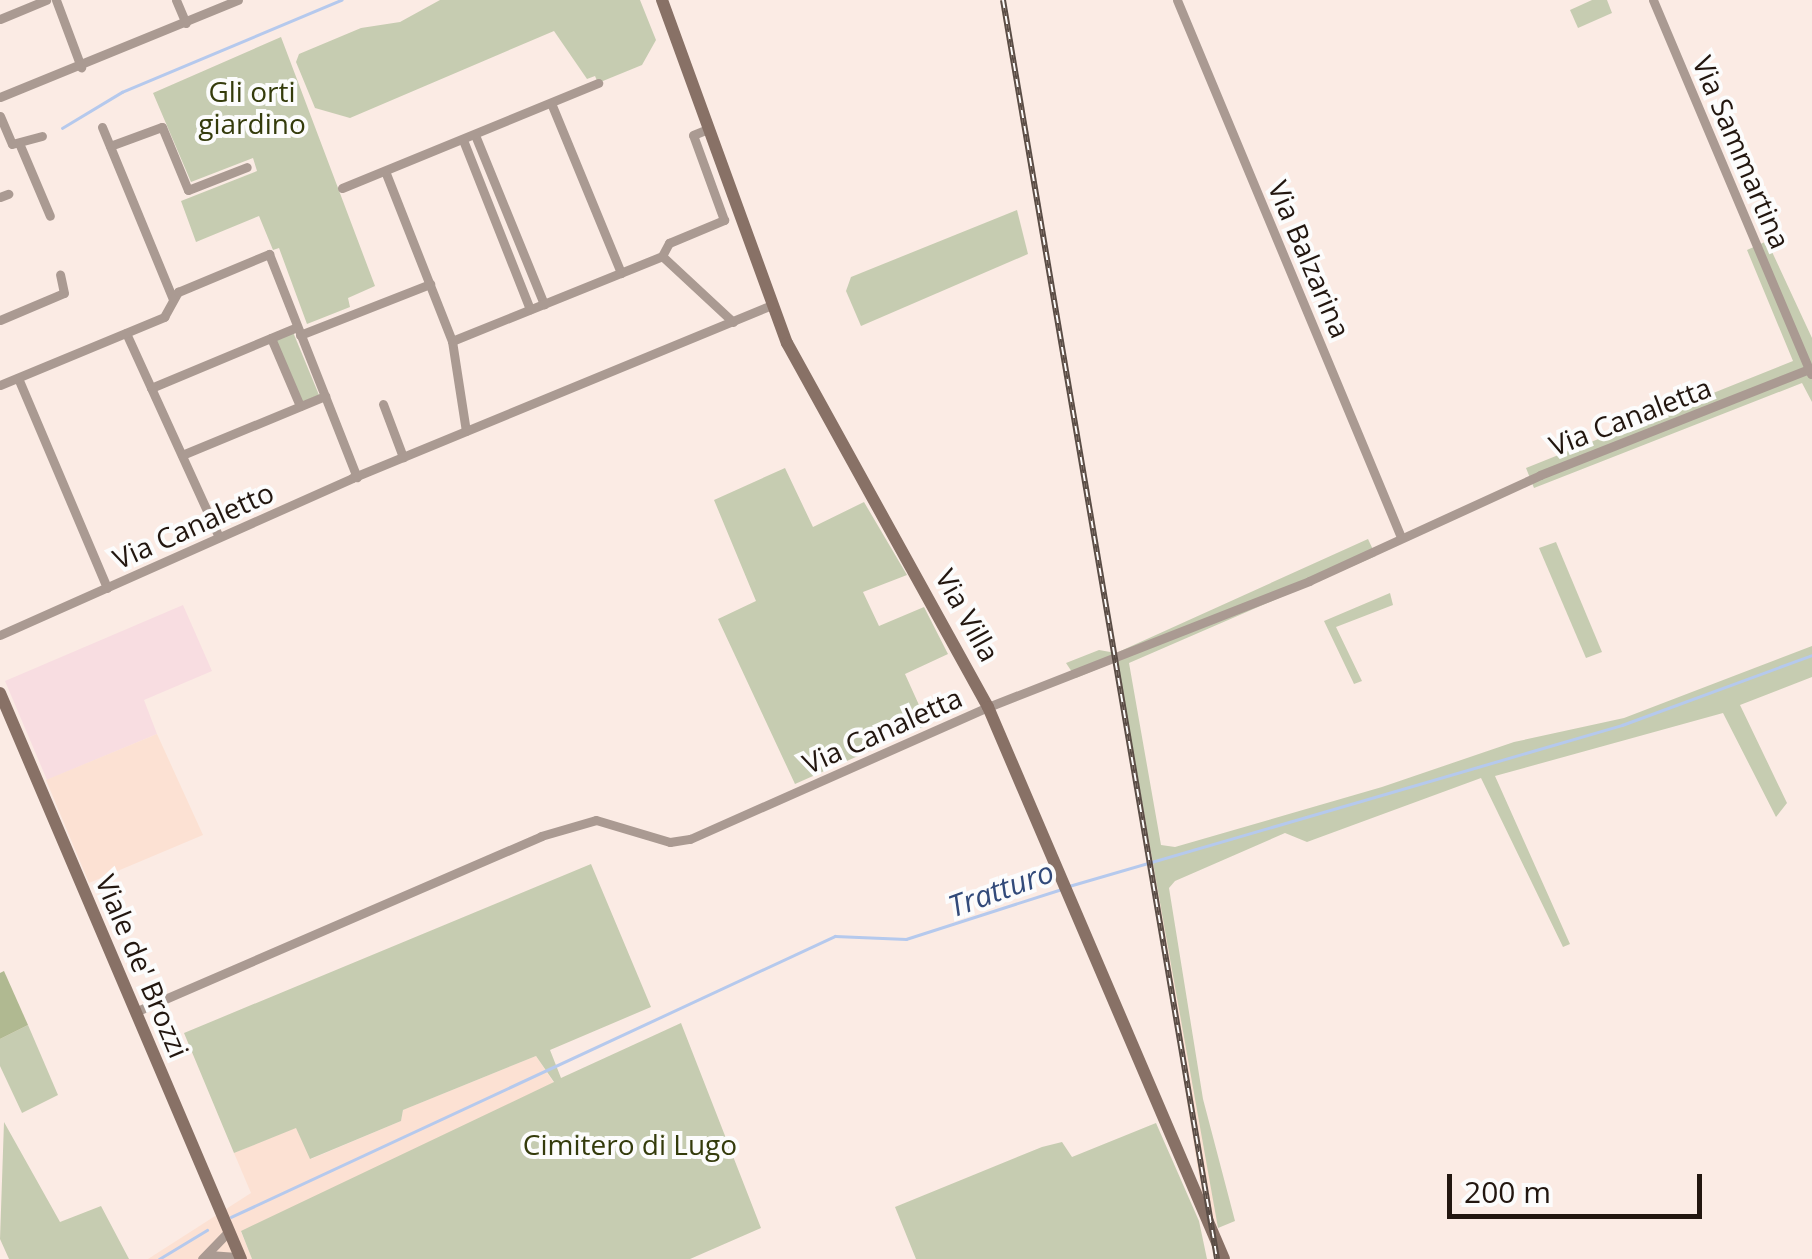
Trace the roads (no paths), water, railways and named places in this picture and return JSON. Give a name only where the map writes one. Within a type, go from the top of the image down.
[{"type":"street","points":[[0,19],[46,0]]},
{"type":"street","points":[[56,0],[81,66]]},
{"type":"street","points":[[176,0],[186,22]]},
{"type":"street","points":[[0,97],[238,0]]},
{"type":"street","name":"Via Villa","points":[[662,0],[771,305],[839,444],[988,707],[1224,1259]]},
{"type":"street","name":"Via Balzarina","points":[[1176,0],[1402,537]]},
{"type":"street","name":"Via Sammartina","points":[[1653,0],[1811,372]]},
{"type":"street","points":[[342,188],[598,83]]},
{"type":"street","points":[[551,103],[621,273]]},
{"type":"street","points":[[0,116],[12,144],[42,136]]},
{"type":"street","points":[[110,146],[162,126],[188,190],[247,167]]},
{"type":"street","points":[[102,128],[173,298]]},
{"type":"street","points":[[452,340],[662,256],[668,243],[724,220],[693,135],[708,129]]},
{"type":"street","points":[[475,135],[544,304]]},
{"type":"street","points":[[463,140],[530,309]]},
{"type":"street","points":[[19,143],[50,216]]},
{"type":"street","points":[[385,171],[452,340],[466,431]]},
{"type":"street","points":[[0,385],[164,317],[173,298],[269,254],[357,476]]},
{"type":"street","points":[[662,256],[733,322]]},
{"type":"street","points":[[0,320],[64,293],[60,274]]},
{"type":"street","points":[[151,388],[271,338],[430,284]]},
{"type":"street","name":"Via Canaletto","points":[[0,634],[357,476],[771,305]]},
{"type":"street","points":[[126,333],[219,537]]},
{"type":"street","points":[[271,338],[300,406]]},
{"type":"street","name":"Via Canaletta","points":[[135,1012],[541,836],[596,820],[670,842],[721,826],[988,707],[1309,581],[1540,475],[1811,372]]},
{"type":"street","points":[[18,378],[106,588]]},
{"type":"street","points":[[182,455],[324,396]]},
{"type":"street","points":[[383,404],[404,458]]},
{"type":"street","name":"Viale de' Brozzi","points":[[0,693],[240,1258]]},
{"type":"street","points":[[206,1257],[229,1231]]},
{"type":"street","points":[[206,1257],[240,1258]]},
{"type":"waterway","points":[[62,128],[122,92],[341,0]]},
{"type":"waterway","name":"Tratturo","points":[[1069,886],[1622,725],[1812,655]]},
{"type":"waterway","name":"Tratturo","points":[[231,1217],[835,936],[906,939],[1062,889]]},
{"type":"waterway","name":"Tratturo","points":[[159,1259],[207,1230]]},
{"type":"railway","points":[[1003,0],[1217,1259]]},
{"type":"park label","name":"Gli orti giardino","points":[[252,107]]},
{"type":"park label","name":"Cimitero di Lugo","points":[[630,1144]]}]
